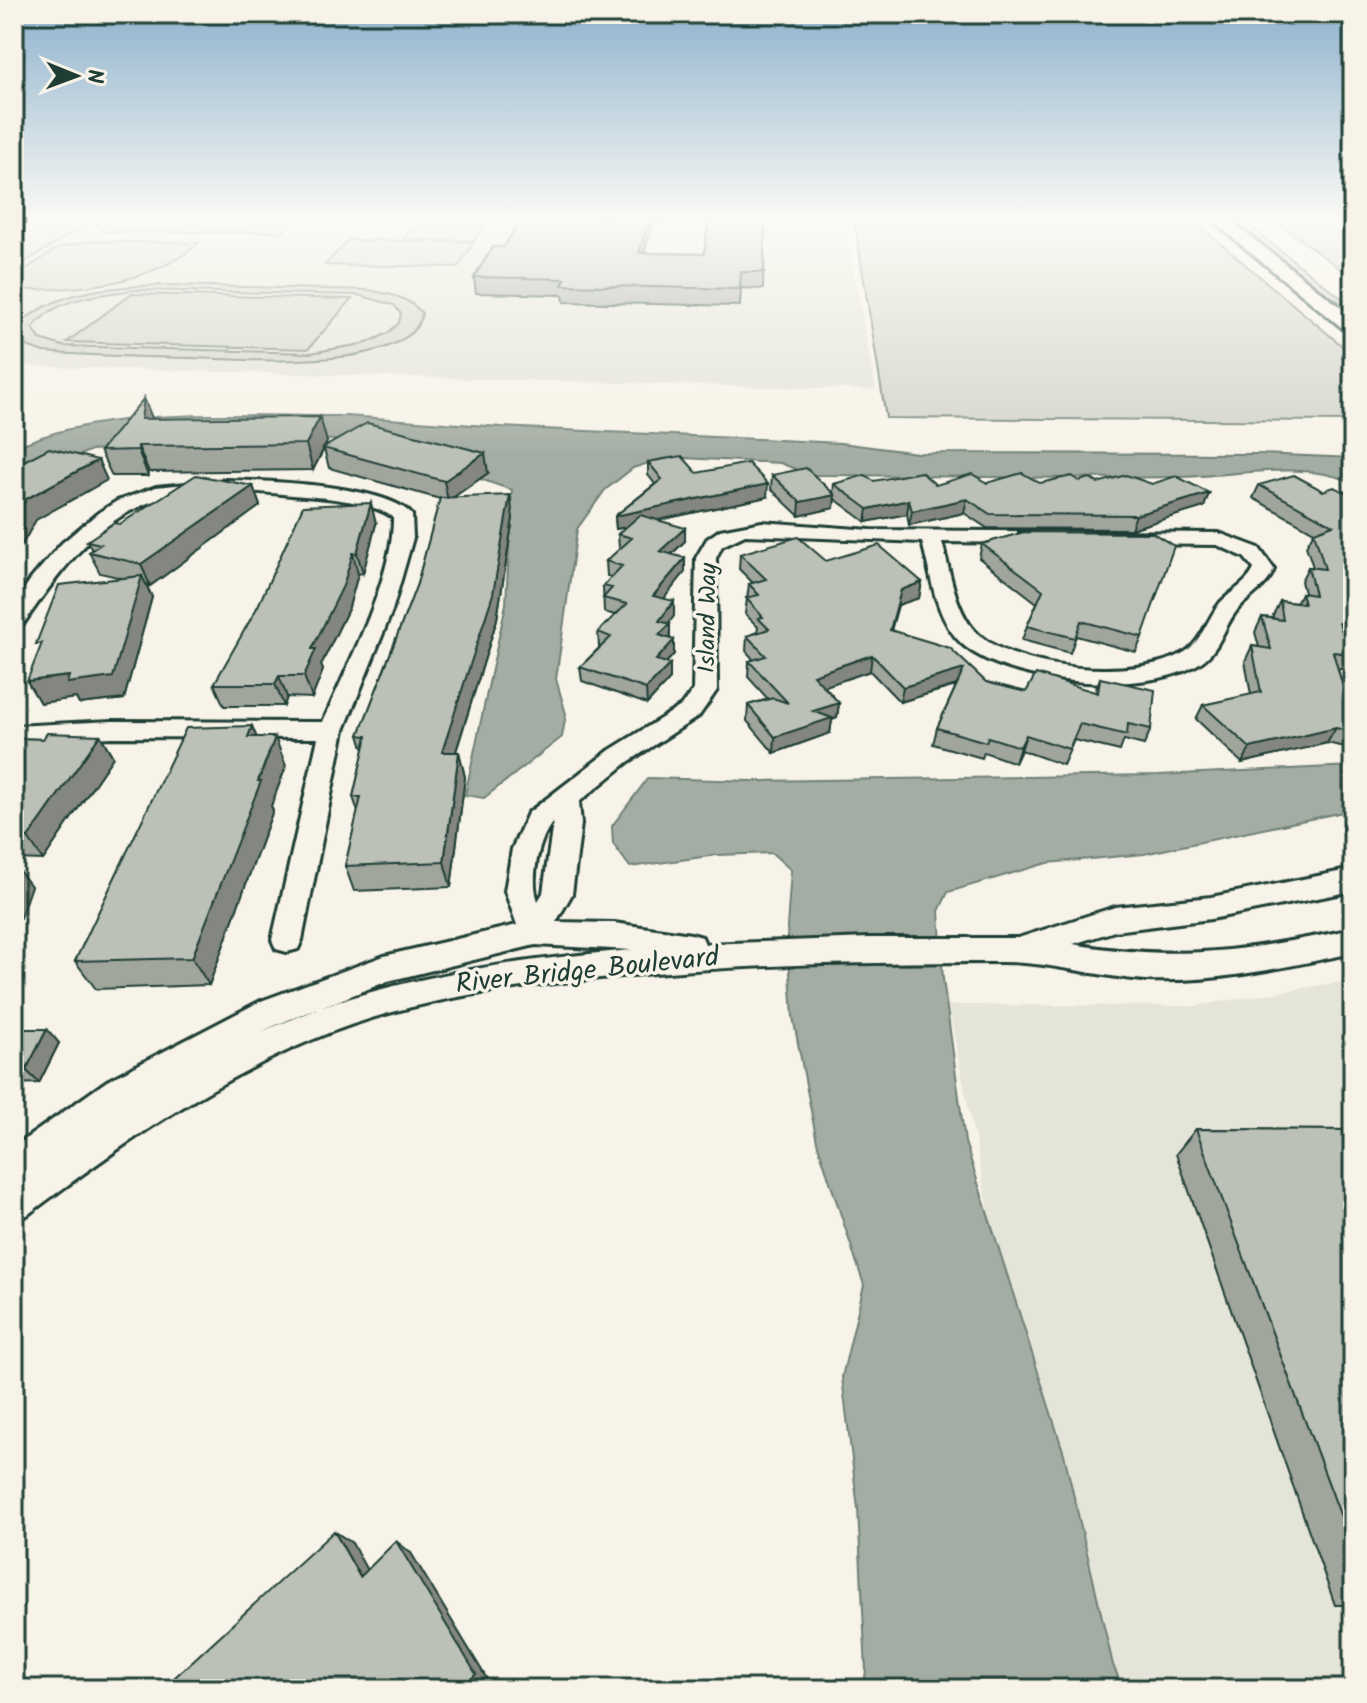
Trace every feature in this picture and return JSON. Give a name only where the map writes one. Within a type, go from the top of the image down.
[{"type":"main road","points":[[1316,297],[1353,327]]},
{"type":"street","points":[[14,621],[53,566],[82,537],[142,497],[175,489],[251,486],[317,492],[384,504],[402,515],[403,538],[381,611],[332,730],[287,940]]},
{"type":"street","name":"Island Way","points":[[535,933],[557,894],[567,824],[565,796],[619,756],[677,720],[699,701],[707,679],[706,558],[714,541],[728,533],[755,527],[848,535],[1202,538],[1236,544],[1251,551],[1261,560],[1264,569],[1261,577],[1223,613],[1203,649],[1180,665],[1127,673],[1047,672],[1003,660],[970,640],[956,620],[930,536]]},
{"type":"street","points":[[14,734],[112,729],[332,730]]},
{"type":"street","name":"River Bridge Boulevard","points":[[1016,950],[1115,919],[1211,908],[1353,880]]},
{"type":"street","name":"River Bridge Boulevard","points":[[14,1168],[119,1092],[272,1011],[384,969],[535,933],[614,935],[736,953]]},
{"type":"street","name":"River Bridge Boulevard","points":[[14,1202],[116,1128],[200,1078],[276,1040],[368,1005],[446,984],[541,969],[736,953],[1016,950],[1146,967],[1251,962],[1353,941]]},
{"type":"shaded area","points":[[14,297],[859,297],[876,390],[14,366]]},
{"type":"shaded area","points":[[66,297],[86,297],[53,310],[33,328],[40,339],[63,346],[310,353],[367,343],[388,333],[399,323],[401,314],[394,305],[367,297],[399,297],[422,313],[411,333],[388,346],[357,355],[281,361],[43,352],[19,343],[15,329],[30,315]]},
{"type":"shaded area","points":[[126,297],[352,299],[308,349],[67,342]]},
{"type":"shaded area","points":[[867,297],[1285,297],[1353,355],[1353,421],[886,418]]},
{"type":"shaded area","points":[[1333,297],[1341,297],[1353,310]]},
{"type":"shaded area","points":[[177,416],[347,416],[501,427],[841,443],[917,453],[1259,454],[1353,458],[1353,482],[1331,475],[1288,470],[1132,478],[811,475],[780,463],[684,458],[661,459],[633,468],[605,490],[577,529],[556,679],[566,714],[562,737],[484,798],[465,795],[506,604],[512,490],[374,442],[314,439],[91,450],[14,485],[14,448],[51,434],[91,425]]},
{"type":"shaded area","points":[[1353,766],[1353,810],[1144,854],[1047,863],[948,892],[939,911],[943,979],[965,1142],[1064,1454],[1113,1665],[1123,1689],[863,1689],[866,1671],[858,1509],[842,1377],[864,1285],[817,1142],[793,1017],[787,927],[791,870],[772,853],[717,855],[630,867],[613,844],[612,826],[648,778],[751,781],[1158,775]]},
{"type":"shaded area","points":[[1353,980],[1353,1689],[1084,1689],[948,1005],[1195,1006]]},
{"type":"building","points":[[144,398],[141,419],[320,417],[306,444],[138,446],[138,450],[100,451]]},
{"type":"building","points":[[367,423],[485,453],[444,481],[323,448]]},
{"type":"building","points":[[49,448],[98,460],[26,499],[14,519],[14,466]]},
{"type":"building","points":[[682,456],[697,473],[748,463],[768,484],[615,516],[662,479],[648,462]]},
{"type":"building","points":[[806,468],[835,495],[800,502],[772,475]]},
{"type":"building","points":[[921,472],[936,485],[972,474],[987,483],[1022,473],[1040,483],[1072,476],[1079,481],[1090,478],[1098,483],[1126,475],[1152,484],[1176,476],[1209,493],[1136,515],[990,514],[967,499],[912,511],[909,500],[868,509],[834,484],[865,475],[874,481]]},
{"type":"building","points":[[196,475],[253,486],[141,564],[89,552],[101,544],[87,541],[114,523],[120,524]]},
{"type":"building","points":[[1294,475],[1323,491],[1334,487],[1353,496],[1353,625],[1339,623],[1350,654],[1333,652],[1347,701],[1353,702],[1353,732],[1336,728],[1250,748],[1203,705],[1261,692],[1252,646],[1271,649],[1262,617],[1283,620],[1280,601],[1304,604],[1301,593],[1315,595],[1308,567],[1325,569],[1314,532],[1333,525],[1259,485]]},
{"type":"building","points":[[510,495],[493,594],[442,752],[459,752],[444,862],[345,866],[361,797],[353,797],[367,736],[359,735],[417,584],[440,498]]},
{"type":"building","points":[[371,503],[357,553],[353,553],[343,586],[312,649],[316,649],[304,676],[279,676],[275,684],[214,684],[258,606],[303,506]]},
{"type":"building","points":[[640,515],[685,528],[660,551],[685,558],[653,596],[674,601],[659,621],[670,624],[659,635],[674,640],[656,660],[670,664],[646,689],[580,667],[611,637],[598,632],[627,604],[603,598],[612,588],[603,586],[622,566],[606,561],[632,538],[618,534]]},
{"type":"building","points":[[1018,532],[1153,533],[1174,546],[1142,637],[1081,621],[1075,638],[1027,626],[1043,590],[982,544],[1021,533]]},
{"type":"building","points":[[798,537],[826,561],[879,545],[922,582],[901,590],[890,630],[950,648],[986,682],[1026,692],[1036,674],[1098,693],[1100,678],[1155,690],[1151,729],[1128,724],[1127,735],[1080,724],[1069,749],[1026,735],[1020,747],[988,737],[986,742],[937,728],[964,669],[903,687],[872,655],[813,675],[839,703],[813,711],[832,718],[775,737],[748,705],[773,698],[788,703],[749,661],[766,656],[747,636],[769,629],[746,598],[759,595],[749,584],[766,579],[740,554]]},
{"type":"building","points":[[142,576],[113,677],[67,683],[69,676],[27,681],[42,643],[36,644],[59,585]]},
{"type":"building","points":[[252,726],[248,737],[275,737],[192,958],[75,961],[186,728]]},
{"type":"building","points":[[47,733],[100,735],[28,838],[14,838],[14,738],[43,739]]},
{"type":"building","points":[[14,1029],[47,1029],[26,1070],[14,1070]]},
{"type":"building","points":[[1196,1129],[1353,1130],[1353,1549]]},
{"type":"building","points":[[334,1531],[360,1577],[396,1541],[476,1674],[462,1689],[162,1689]]}]
